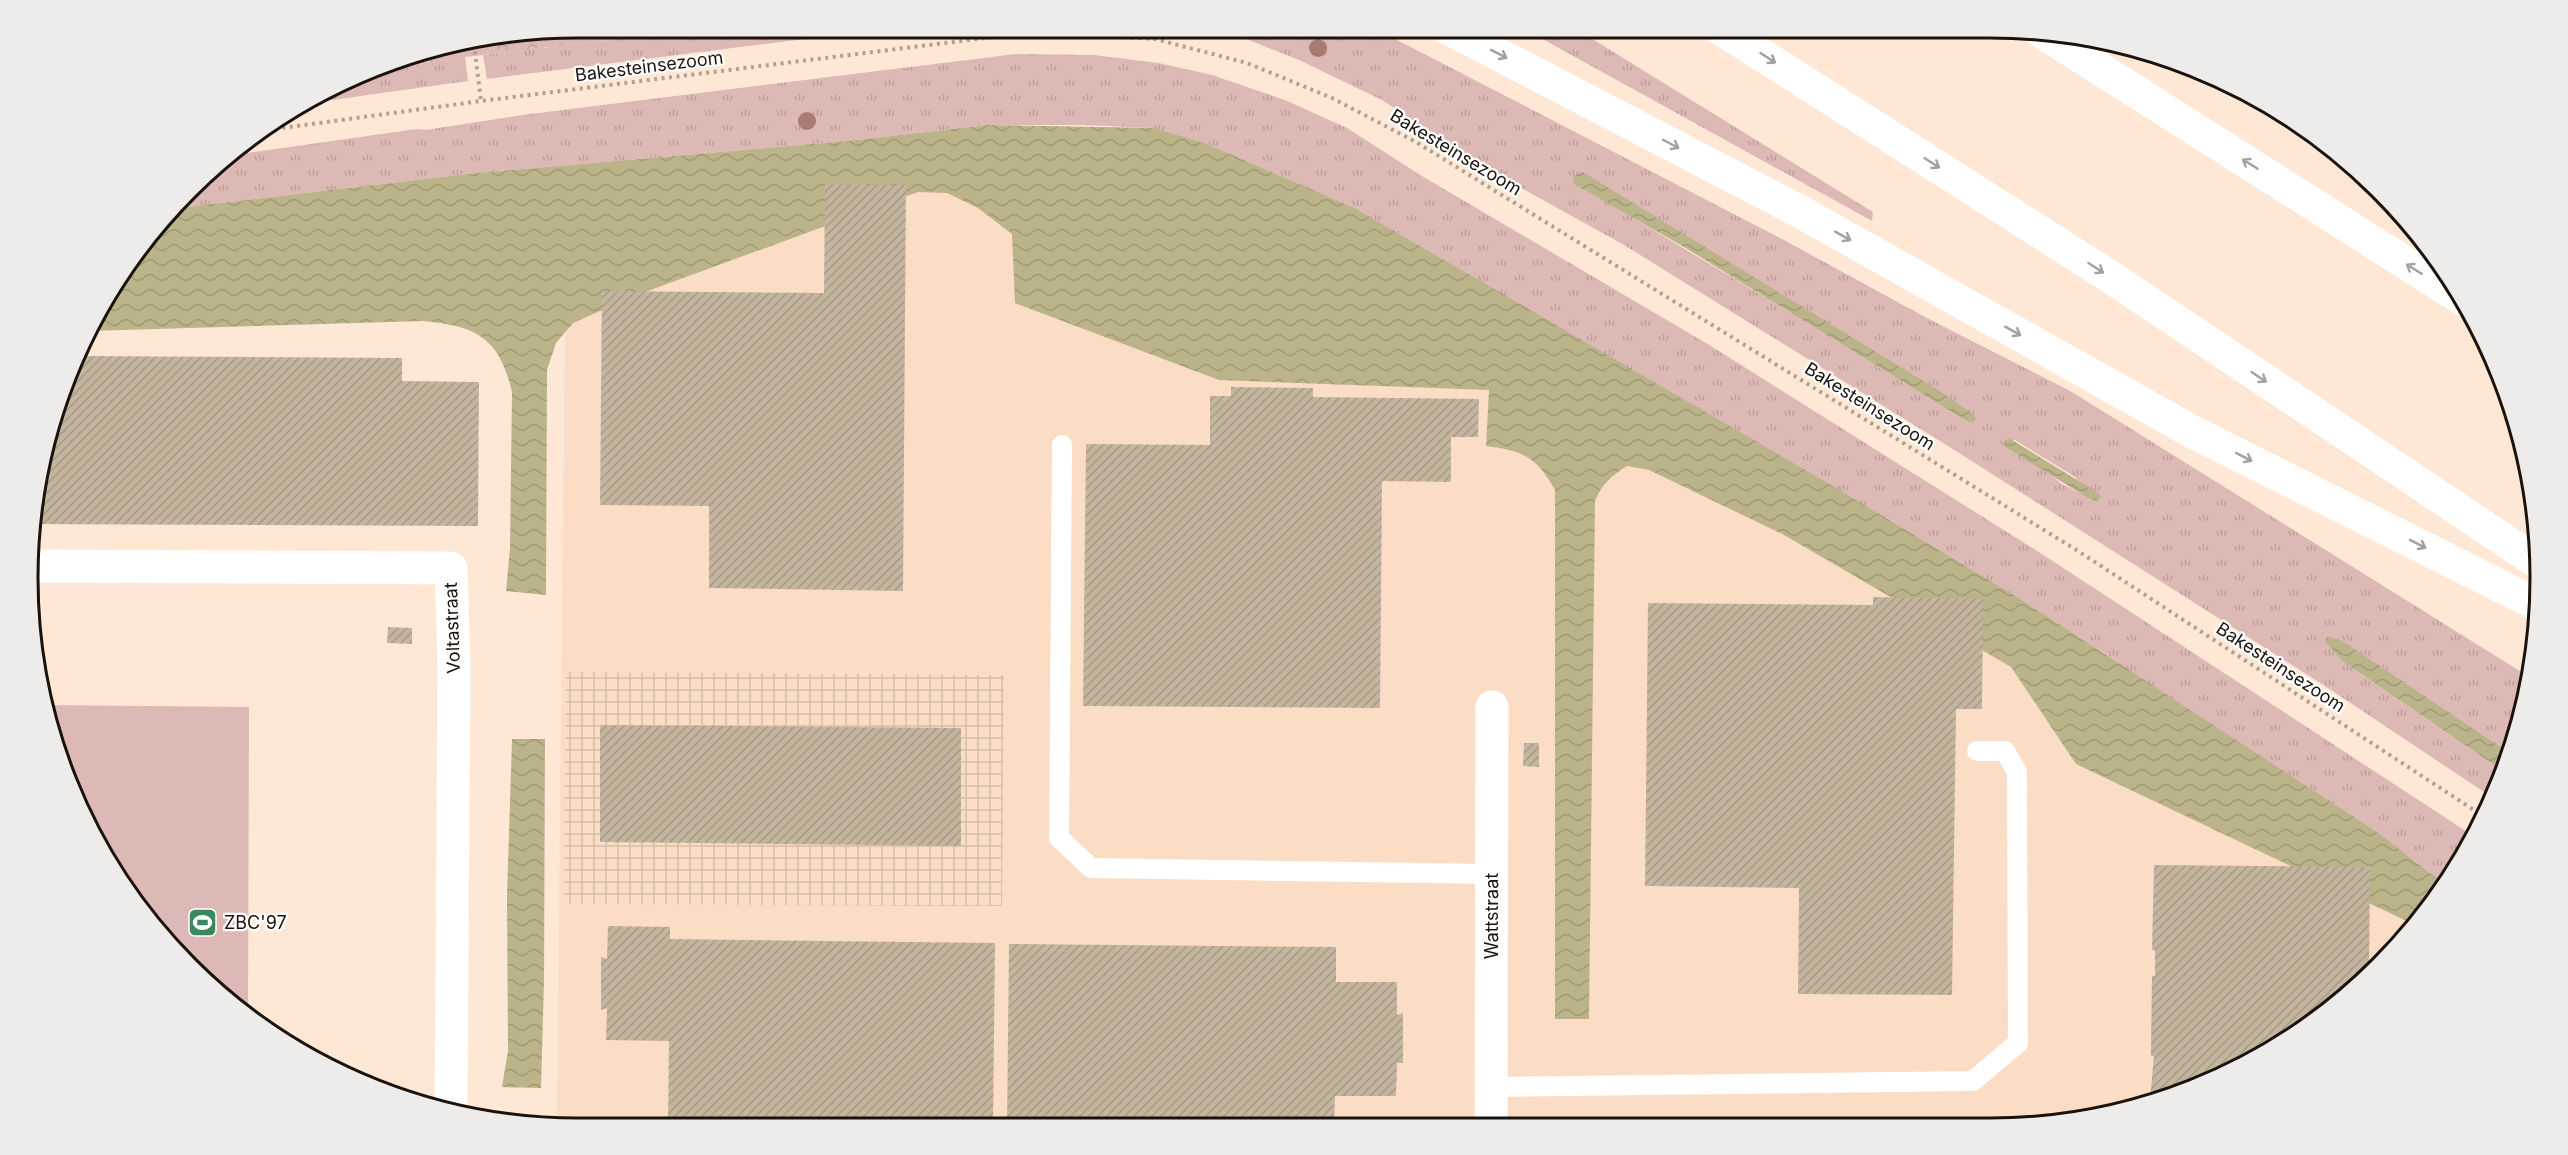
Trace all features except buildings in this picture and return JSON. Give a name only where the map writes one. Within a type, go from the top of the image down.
[{"type":"main road","points":[[1467,38],[1799,212],[2191,431],[2529,601]]},
{"type":"main road","points":[[1735,38],[2109,276],[2529,557]]},
{"type":"main road","points":[[2057,42],[2447,290]]},
{"type":"main road","name":"Voltastraat","points":[[38,566],[451,568],[454,666],[451,1102]]},
{"type":"main road","name":"Wattstraat","points":[[1491,1118],[1492,707]]},
{"type":"lane","points":[[1062,445],[1059,838],[1091,868],[1492,874]]},
{"type":"lane","points":[[1491,1088],[1973,1081],[2018,1042],[2017,772],[2005,751],[1977,751]]},
{"type":"path","name":"Bakesteinsezoom","points":[[278,129],[481,100],[985,38]]},
{"type":"path","name":"Bakesteinsezoom","points":[[1140,38],[1155,39],[1247,63],[1332,98],[1416,142],[2078,551],[2477,812]]},
{"type":"path","points":[[474,48],[481,100]]},
{"type":"shaded area","points":[[1009,162],[1352,251],[2418,907],[2396,934],[2347,983],[2291,1026],[2260,1045],[2229,1062],[2164,1089],[2096,1107],[2061,1113],[1990,1118],[557,1117],[566,232]]},
{"type":"shaded area","points":[[566,672],[1004,675],[1002,906],[564,904]]},
{"type":"green space","points":[[625,38],[403,66],[472,48],[507,42],[542,39]]},
{"type":"green space","points":[[626,38],[813,38],[487,79],[483,55]]},
{"type":"green space","points":[[1244,38],[1393,38],[2072,392],[2522,672],[2503,748],[2355,649],[2325,642],[2341,660],[2496,766],[2485,793],[2325,686],[1956,451],[1624,245],[1489,170],[1382,100],[1299,60]],"holes":[[[1592,178],[1973,414],[1968,422],[1602,199]],[[2015,440],[2075,477],[2096,501],[2062,484],[2043,469],[2002,445]]]},
{"type":"green space","points":[[1541,38],[1591,38],[1873,212],[1872,221]]},
{"type":"green space","points":[[1016,54],[1094,55],[1159,63],[1212,75],[1285,100],[1347,128],[1422,176],[1711,346],[2045,556],[2467,832],[2438,879],[2379,833],[2201,718],[1444,260],[1355,208],[1205,143],[1155,128],[987,125],[847,141],[475,173],[185,207],[244,153],[530,114]]},
{"type":"green space","points":[[465,57],[468,81],[324,101],[339,93],[403,66]]},
{"type":"green space","name":"ZBC'97","points":[[53,705],[249,707],[248,1005],[221,983],[172,934],[129,878],[93,816],[66,751]]},
{"type":"water","points":[[987,125],[1155,128],[1205,143],[1355,208],[1831,485],[2020,599],[2379,833],[2438,879],[2407,921],[2076,764],[2011,667],[1784,535],[1649,470],[1627,466],[1608,481],[1595,501],[1589,1019],[1555,1019],[1555,490],[1535,462],[1510,450],[1486,446],[1489,390],[1219,380],[1015,303],[1012,234],[978,208],[947,193],[918,192],[634,296],[573,323],[556,343],[547,370],[546,595],[506,591],[510,548],[512,392],[500,358],[492,347],[471,331],[457,326],[423,321],[97,331],[129,277],[149,249],[185,207],[475,173],[847,141]]},
{"type":"water","points":[[1583,172],[1938,390],[1973,414],[1976,419],[1974,422],[1968,422],[1684,247],[1574,184],[1573,178]]},
{"type":"water","points":[[2009,438],[2100,494],[2101,498],[2096,501],[2088,498],[2002,445]]},
{"type":"water","points":[[2327,637],[2339,639],[2503,748],[2496,766],[2341,660],[2325,642]]},
{"type":"water","points":[[512,739],[545,739],[541,1088],[502,1087],[508,1051],[507,896]]},
{"type":"place","name":"ZBC'97","points":[[203,922]]}]
